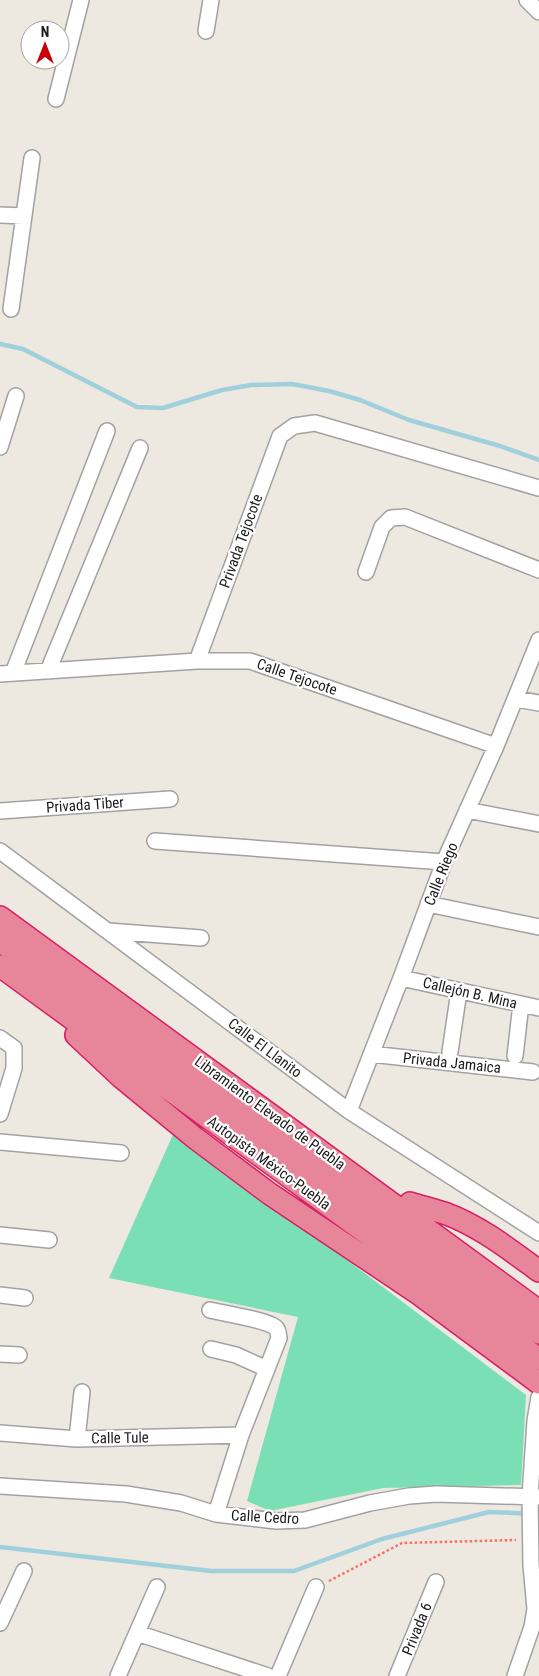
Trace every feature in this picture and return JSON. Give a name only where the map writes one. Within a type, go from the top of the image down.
[{"type":"highway","points":[[0,905],[539,1297]]},
{"type":"highway","name":"Libramiento Elevado de Puebla","points":[[0,917],[539,1311]]},
{"type":"highway","name":"Libramiento Elevado de Puebla","points":[[0,941],[539,1333]]},
{"type":"highway","name":"Autopista México-Puebla","points":[[0,966],[539,1359]]},
{"type":"highway","points":[[45,999],[81,1041],[122,1078],[195,1138],[270,1194],[419,1294],[539,1383]]},
{"type":"highway","points":[[410,1203],[448,1214],[500,1242],[539,1271]]},
{"type":"street","points":[[56,99],[81,0]]},
{"type":"street","points":[[206,31],[211,0]]},
{"type":"street","points":[[527,0],[539,12]]},
{"type":"street","points":[[11,309],[32,158]]},
{"type":"street","points":[[0,215],[24,216]]},
{"type":"street","points":[[0,448],[16,396]]},
{"type":"street","name":"Privada Tejocote","points":[[197,661],[280,436],[294,426],[315,423],[539,488]]},
{"type":"street","points":[[6,673],[107,431]]},
{"type":"street","points":[[48,670],[140,448]]},
{"type":"street","points":[[366,572],[382,527],[391,518],[405,517],[539,570]]},
{"type":"street","name":"Calle Riego","points":[[349,1110],[444,862],[496,746],[539,640]]},
{"type":"street","name":"Calle Tejocote","points":[[6,673],[197,661],[250,661],[496,746]]},
{"type":"street","points":[[516,699],[539,703]]},
{"type":"street","name":"Privada Tiber","points":[[0,811],[170,798]]},
{"type":"street","points":[[467,810],[539,824]]},
{"type":"street","points":[[155,842],[444,862]]},
{"type":"street","name":"Calle El Llanito","points":[[0,851],[349,1110],[539,1233]]},
{"type":"street","points":[[428,904],[539,927]]},
{"type":"street","points":[[108,932],[201,938]]},
{"type":"street","name":"Callejón B. Mina","points":[[401,978],[539,1008]]},
{"type":"street","points":[[450,1052],[459,991]]},
{"type":"street","points":[[515,1056],[521,1004]]},
{"type":"street","points":[[0,1038],[14,1048],[14,1068],[0,1114]]},
{"type":"street","name":"Privada Jamaica","points":[[371,1054],[533,1072]]},
{"type":"street","points":[[0,1142],[121,1153]]},
{"type":"street","points":[[0,1235],[49,1240]]},
{"type":"street","points":[[0,1296],[25,1298]]},
{"type":"street","points":[[210,1310],[249,1318],[275,1327],[279,1338],[241,1435],[216,1514]]},
{"type":"street","points":[[211,1349],[236,1355],[266,1369]]},
{"type":"street","points":[[0,1354],[19,1355]]},
{"type":"street","points":[[77,1439],[82,1392]]},
{"type":"street","points":[[515,1676],[537,1609],[532,1531],[535,1421],[539,1397]]},
{"type":"street","name":"Calle Tule","points":[[0,1433],[77,1439],[241,1435]]},
{"type":"street","name":"Calle Cedro","points":[[0,1486],[126,1494],[181,1503],[216,1514],[276,1521],[305,1520],[370,1503],[409,1496],[436,1494],[533,1499]]},
{"type":"street","points":[[0,1623],[24,1571]]},
{"type":"street","name":"Privada 6","points":[[397,1676],[436,1582]]},
{"type":"street","points":[[118,1676],[157,1587]]},
{"type":"street","points":[[278,1676],[316,1587]]},
{"type":"street","points":[[137,1634],[268,1676]]},
{"type":"path","points":[[316,1587],[402,1543],[532,1531]]},
{"type":"green space","points":[[175,1130],[526,1395],[521,1485],[383,1488],[270,1511],[247,1501],[298,1317],[109,1278]]},
{"type":"waterway","points":[[0,344],[23,349],[137,407],[163,408],[222,390],[251,385],[292,384],[329,391],[360,400],[409,420],[500,446],[539,460]]},
{"type":"waterway","points":[[0,1547],[211,1571],[294,1571],[382,1539],[489,1512],[539,1514]]}]
